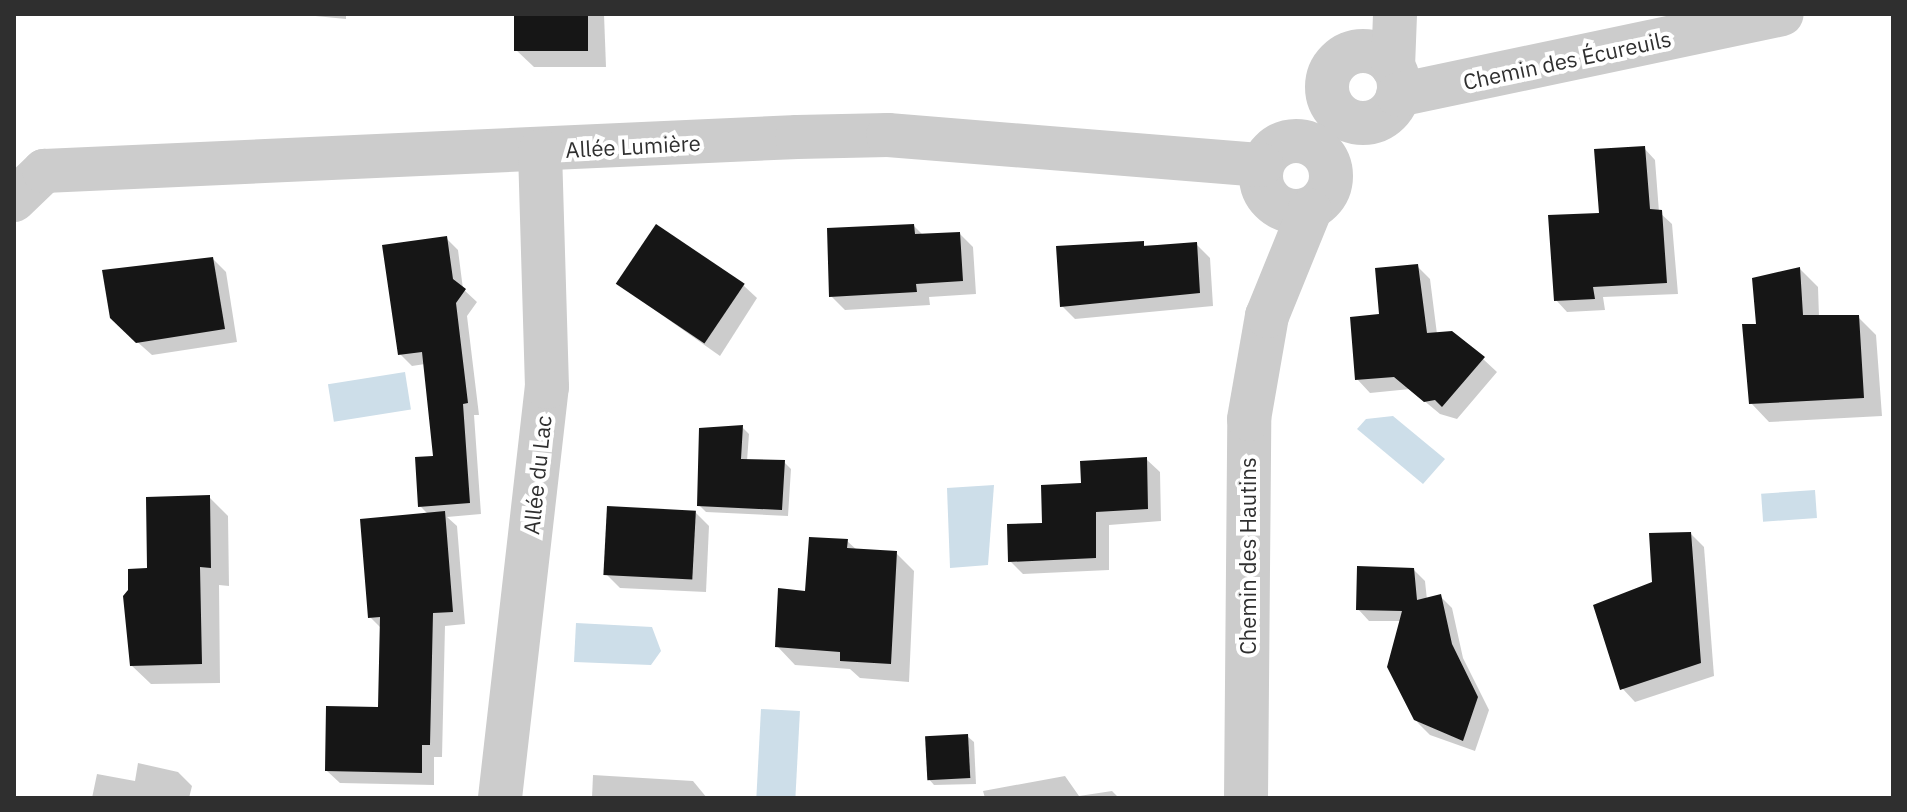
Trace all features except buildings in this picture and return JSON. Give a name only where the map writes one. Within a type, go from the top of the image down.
[{"type":"street","points":[[1270,169],[1327,90],[1340,60],[1377,70],[1395,14]]},
{"type":"street","name":"Chemin des Écureuils","points":[[1377,70],[1782,14]]},
{"type":"street","name":"Chemin des Hautins","points":[[1267,316],[1310,210],[1328,192],[1331,168],[1377,70]]},
{"type":"street","name":"Allée Lumière","points":[[14,200],[44,171],[888,135],[1270,169]]},
{"type":"street","points":[[1270,169],[1311,144],[1331,168]]},
{"type":"street","name":"Allée du Lac","points":[[500,798],[547,387],[540,151]]},
{"type":"street","points":[[1270,169],[1287,212],[1310,210]]},
{"type":"street","name":"Chemin des Hautins","points":[[1246,798],[1249,419],[1267,316],[1270,169]]},
{"type":"water","points":[[405,372],[411,410],[334,422],[328,384]]},
{"type":"water","points":[[1393,416],[1445,459],[1423,484],[1357,429],[1366,419]]},
{"type":"water","points":[[994,485],[988,565],[950,568],[947,488]]},
{"type":"water","points":[[1815,490],[1817,518],[1763,522],[1761,494]]},
{"type":"water","points":[[576,623],[652,627],[661,651],[651,665],[574,662]]},
{"type":"water","points":[[761,709],[800,711],[795,798],[756,798]]}]
